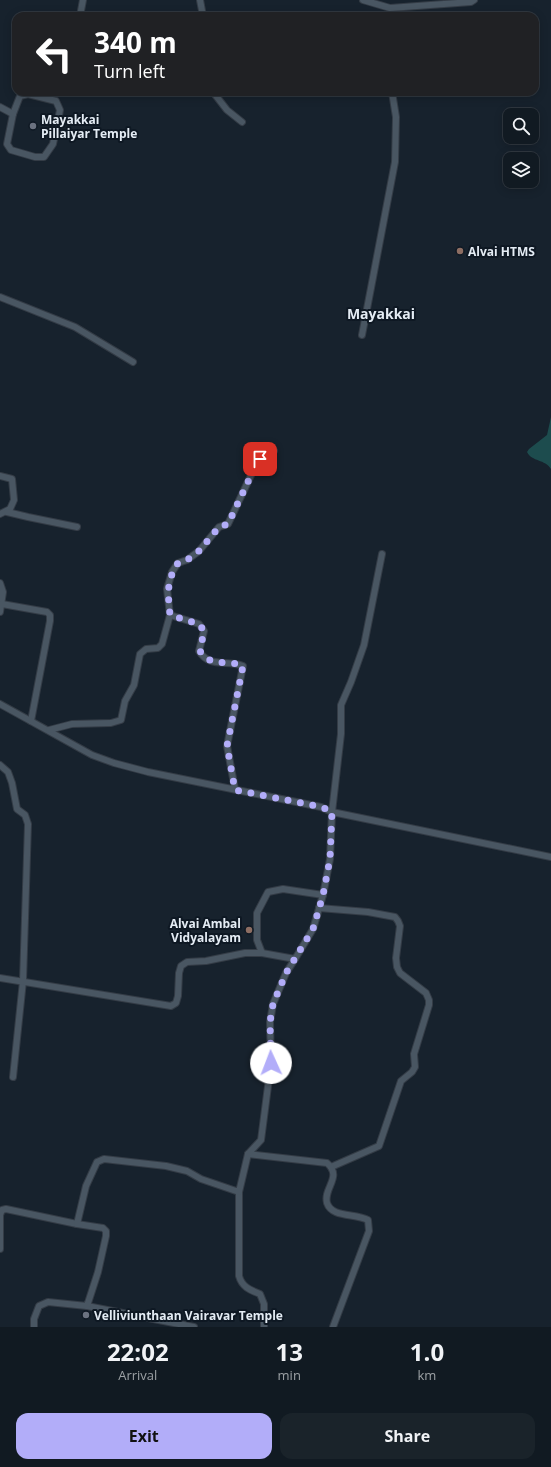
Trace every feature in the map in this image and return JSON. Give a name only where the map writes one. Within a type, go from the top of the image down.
[{"type":"street","points":[[81,12],[83,0]]},
{"type":"street","points":[[200,0],[202,12]]},
{"type":"street","points":[[365,1],[390,8],[471,2],[474,0]]},
{"type":"street","points":[[390,8],[390,12]]},
{"type":"street","points":[[20,96],[13,114],[7,144],[11,150],[35,157],[44,157],[53,144],[60,110],[56,101],[47,96]]},
{"type":"street","points":[[216,96],[227,110],[242,122]]},
{"type":"street","points":[[362,335],[395,162],[396,117],[393,96]]},
{"type":"street","points":[[0,108],[13,114]]},
{"type":"street","points":[[0,297],[75,327],[133,362]]},
{"type":"street","points":[[49,730],[72,724],[111,724],[121,720],[125,701],[134,685],[140,654],[146,649],[158,648],[162,644],[170,615],[168,589],[172,572],[178,563],[187,560],[199,551],[219,527],[228,524],[254,469],[267,449],[274,451]]},
{"type":"street","points":[[0,476],[10,478],[13,483],[14,500],[7,512]]},
{"type":"street","points":[[0,514],[7,512],[77,527]]},
{"type":"street","points":[[264,1327],[264,1304],[260,1294],[248,1289],[241,1283],[239,1276],[239,1192],[248,1154],[261,1140],[271,1063],[270,1022],[273,1004],[286,973],[313,929],[323,895],[330,859],[332,812],[342,734],[341,705],[352,682],[364,645],[382,554]]},
{"type":"street","points":[[0,583],[3,592],[0,612]]},
{"type":"street","points":[[2,604],[46,612],[50,615],[31,721]]},
{"type":"street","points":[[170,615],[199,624],[204,631],[200,651],[203,657],[211,661],[243,666],[227,746],[235,790]]},
{"type":"street","points":[[0,704],[92,755],[114,763],[148,772],[322,807],[332,812],[551,857]]},
{"type":"street","points":[[0,765],[8,772],[12,783],[17,809],[25,814],[28,824],[23,982],[13,1077]]},
{"type":"street","points":[[262,953],[257,940],[258,913],[268,892],[283,889],[323,895]]},
{"type":"street","points":[[319,908],[368,912],[395,917],[400,926],[396,958],[397,967],[400,973],[426,993],[429,1005],[414,1054],[415,1067],[412,1072],[401,1081],[379,1146],[331,1167]]},
{"type":"street","points":[[0,978],[171,1006],[176,1003],[178,996],[179,973],[182,966],[187,962],[206,961],[245,953],[262,953],[295,959]]},
{"type":"street","points":[[248,1154],[327,1163],[331,1167],[334,1175],[326,1199],[329,1208],[335,1212],[362,1217],[368,1220],[369,1231],[333,1327]]},
{"type":"street","points":[[77,1224],[86,1186],[97,1162],[104,1159],[166,1166],[187,1171],[201,1179],[239,1192]]},
{"type":"street","points":[[0,1249],[0,1215],[2,1210],[6,1209],[103,1228],[106,1231],[106,1236],[98,1272],[87,1306]]},
{"type":"street","points":[[34,1327],[34,1319],[39,1306],[48,1302],[87,1306],[194,1327]]},
{"type":"shaded area","points":[[551,417],[551,469],[529,455],[527,452],[547,435]]},
{"type":"place","name":"Mayakkai Pillaiyar Temple","points":[[33,126]]},
{"type":"place","name":"Alvai HTMS","points":[[460,251]]},
{"type":"place","name":"Alvai Ambal Vidyalayam","points":[[249,930]]},
{"type":"place","name":"Velliviunthaan Vairavar Temple","points":[[86,1315]]},
{"type":"district","name":"Mayakkai","points":[[381,313]]},
{"type":"route","points":[[260,459],[228,524],[219,527],[199,551],[187,560],[178,563],[172,572],[168,589],[170,615],[199,624],[204,631],[200,651],[203,657],[211,661],[241,665],[244,668],[227,746],[235,790],[322,807],[332,812],[330,859],[323,895],[313,929],[286,973],[273,1004],[270,1022],[271,1063]]}]
